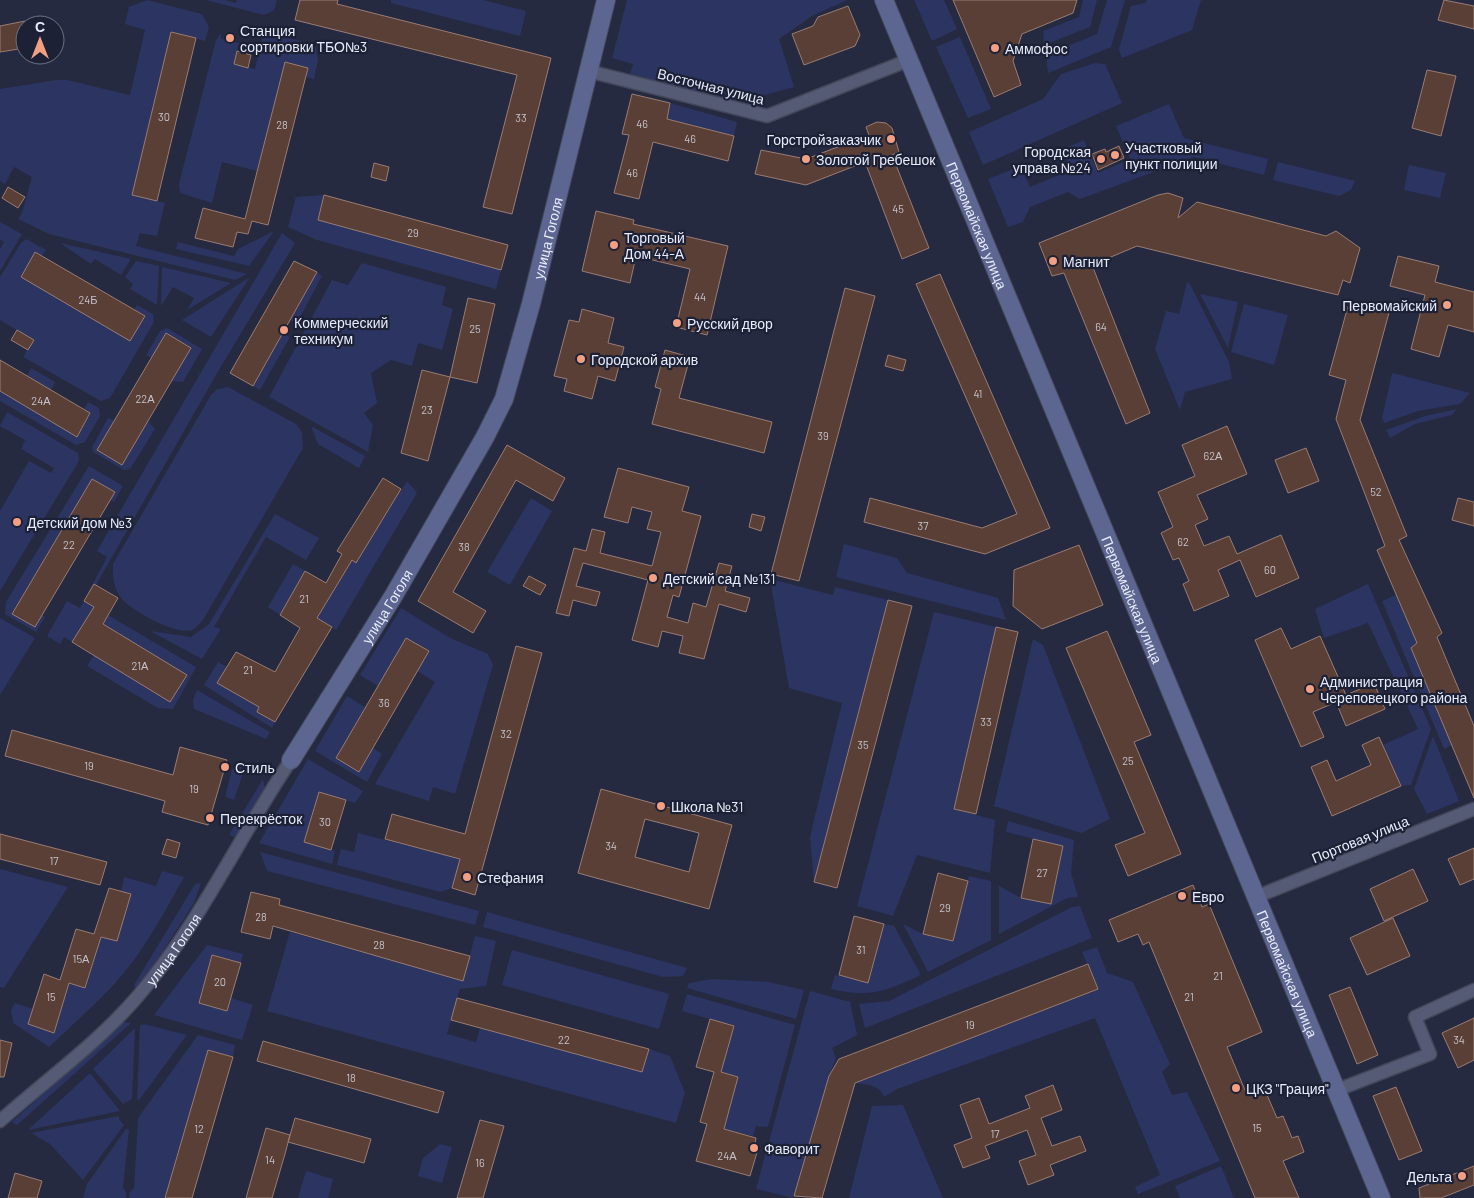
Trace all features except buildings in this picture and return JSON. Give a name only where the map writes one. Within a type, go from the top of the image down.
[{"type":"street","name":"улица Гоголя","points":[[0,1120],[78,1054],[140,994],[186,932],[403,579],[486,438],[504,399],[531,304],[606,0]]},
{"type":"street","name":"Первомайская улица","points":[[884,0],[1076,467],[1258,896],[1382,1198]]},
{"type":"street","name":"Восточная улица","points":[[588,71],[767,116],[909,60]]},
{"type":"street","name":"Портовая улица","points":[[1258,896],[1474,809]]},
{"type":"street","points":[[1337,1090],[1430,1054],[1415,1017],[1474,990]]},
{"type":"shaded area","points":[[147,0],[202,14],[209,27],[205,41],[171,32],[132,195],[165,203],[157,236],[140,233],[136,246],[247,274],[235,280],[49,234],[18,219],[22,213],[32,177],[14,167],[5,184],[0,181],[0,89],[67,80],[130,95],[145,30],[125,24],[129,7]]},
{"type":"shaded area","points":[[206,0],[225,0],[236,3],[237,0],[277,0],[274,10],[264,15]]},
{"type":"shaded area","points":[[391,0],[483,0],[526,11],[520,36],[391,3]]},
{"type":"shaded area","points":[[627,0],[847,0],[812,16],[779,39],[794,87],[757,97],[738,92],[735,102],[630,74],[633,64],[612,58]]},
{"type":"shaded area","points":[[914,0],[944,0],[957,29],[932,41]]},
{"type":"shaded area","points":[[1083,0],[1097,0],[1090,27],[1044,45],[1043,31],[1079,17]]},
{"type":"shaded area","points":[[1107,0],[1125,0],[1111,47],[1048,73],[1046,55],[1097,34]]},
{"type":"shaded area","points":[[1147,0],[1201,0],[1192,30],[1122,58],[1119,49],[1131,6],[1145,3]]},
{"type":"shaded area","points":[[221,33],[221,39],[239,43],[234,64],[255,69],[262,39],[269,34],[305,42],[316,48],[318,60],[314,79],[306,77],[308,68],[285,63],[257,171],[222,162],[212,203],[180,193],[179,184],[216,40]]},
{"type":"shaded area","points":[[960,37],[991,109],[968,118],[936,47]]},
{"type":"shaded area","points":[[1095,63],[1105,64],[1122,103],[983,165],[969,132],[1043,99],[1061,74]]},
{"type":"shaded area","points":[[670,103],[737,122],[734,136],[667,119]]},
{"type":"shaded area","points":[[1169,104],[1184,138],[1268,159],[1264,175],[1194,157],[1080,199],[1068,192],[1030,207],[1023,222],[1008,227],[988,179],[1021,166],[1030,187],[1071,170],[1063,149],[1084,140],[1098,173],[1130,159],[1116,126]]},
{"type":"shaded area","points":[[1278,162],[1355,181],[1351,190],[1339,196],[1273,180]]},
{"type":"shaded area","points":[[1409,165],[1446,173],[1440,198],[1404,190]]},
{"type":"shaded area","points":[[324,195],[318,220],[501,270],[496,289],[317,240],[288,227],[296,197]]},
{"type":"shaded area","points":[[0,222],[22,234],[0,271],[0,249],[4,242],[0,239]]},
{"type":"shaded area","points":[[274,231],[249,266],[176,249],[178,242],[234,256],[238,249]]},
{"type":"shaded area","points":[[282,233],[295,243],[216,375],[96,585],[84,601],[196,667],[173,709],[158,708],[87,666],[94,655],[89,616],[72,642],[64,637],[60,644],[47,636],[67,601],[80,608],[107,557],[97,551]]},
{"type":"shaded area","points":[[26,239],[46,250],[42,256],[35,252],[21,277],[130,341],[145,316],[134,310],[137,305],[153,314],[154,322],[110,398],[101,401],[23,357],[33,340],[0,320],[0,277],[21,243]]},
{"type":"shaded area","points":[[60,243],[131,259],[121,275],[95,259],[91,264]]},
{"type":"shaded area","points":[[136,261],[159,266],[157,305],[130,289],[133,284],[125,277]]},
{"type":"shaded area","points":[[362,263],[446,287],[442,305],[453,309],[442,350],[418,343],[412,366],[391,360],[371,373],[377,403],[364,413],[373,425],[368,452],[269,397],[332,280],[348,285]]},
{"type":"shaded area","points":[[162,267],[231,283],[187,310],[194,298],[173,287],[161,306]]},
{"type":"shaded area","points":[[317,272],[322,276],[297,323],[290,320]]},
{"type":"shaded area","points":[[250,277],[211,337],[182,320]]},
{"type":"shaded area","points":[[1187,282],[1190,284],[1229,362],[1232,379],[1185,392],[1180,410],[1155,349],[1166,311],[1179,314]]},
{"type":"shaded area","points":[[1200,294],[1238,302],[1228,348]]},
{"type":"shaded area","points":[[1244,304],[1288,315],[1274,365],[1231,352]]},
{"type":"shaded area","points":[[167,328],[202,349],[183,382],[171,381],[190,348],[166,334],[152,358],[146,355],[160,331]]},
{"type":"shaded area","points":[[282,333],[290,337],[260,390],[253,386]]},
{"type":"shaded area","points":[[31,368],[55,382],[51,390],[27,376]]},
{"type":"shaded area","points":[[1392,373],[1470,393],[1460,404],[1418,411],[1384,423],[1382,418]]},
{"type":"shaded area","points":[[228,387],[296,424],[302,432],[303,448],[203,620],[192,630],[185,631],[168,627],[148,618],[126,603],[119,595],[115,585],[113,564],[211,395],[217,389]]},
{"type":"shaded area","points":[[0,391],[77,437],[90,414],[84,409],[88,402],[99,408],[100,416],[85,442],[76,445],[0,401]]},
{"type":"shaded area","points":[[1457,409],[1452,415],[1415,424],[1390,438],[1386,430],[1425,416]]},
{"type":"shaded area","name":"Детский дом №3","points":[[7,412],[78,453],[79,461],[0,591],[0,511],[29,461],[51,473],[54,468],[21,449],[25,440],[0,426]]},
{"type":"shaded area","points":[[108,418],[115,421],[97,450],[122,465],[148,421],[155,429],[130,469],[124,470],[93,452],[92,447]]},
{"type":"shaded area","points":[[311,426],[365,456],[359,468],[318,444]]},
{"type":"shaded area","points":[[89,466],[123,486],[114,502],[110,500],[115,492],[92,479],[12,613],[34,627],[42,615],[45,617],[36,632],[5,614],[6,602]]},
{"type":"shaded area","points":[[407,481],[417,493],[336,630],[317,618],[352,560],[356,562]]},
{"type":"shaded area","points":[[531,498],[552,511],[510,585],[487,572]]},
{"type":"shaded area","points":[[275,514],[319,538],[306,560],[266,537],[214,627],[221,629],[202,659],[150,631],[191,637],[209,624]]},
{"type":"shaded area","points":[[844,544],[897,558],[907,573],[998,598],[1006,620],[836,577]]},
{"type":"shaded area","points":[[293,564],[305,571],[280,615],[268,607]]},
{"type":"shaded area","points":[[770,579],[833,595],[835,587],[888,600],[814,882],[810,837],[842,703],[789,688]]},
{"type":"shaded area","points":[[1368,584],[1431,729],[1411,785],[1401,786],[1383,745],[1418,729],[1368,623],[1324,638],[1315,609]]},
{"type":"shaded area","points":[[1396,595],[1417,643],[1452,745],[1444,749],[1382,601]]},
{"type":"shaded area","points":[[401,608],[450,638],[488,654],[493,665],[455,794],[433,787],[429,801],[375,784],[435,682],[417,671],[429,651],[406,638],[378,686],[360,675]]},
{"type":"shaded area","points":[[934,612],[996,627],[954,809],[995,820],[990,873],[917,855],[893,916],[857,906]]},
{"type":"shaded area","points":[[0,618],[35,638],[0,695]]},
{"type":"shaded area","points":[[1033,639],[1043,645],[1110,819],[1081,833],[994,806]]},
{"type":"shaded area","points":[[218,662],[227,667],[259,707],[257,712],[275,722],[272,728],[204,685]]},
{"type":"shaded area","points":[[197,690],[270,732],[266,739],[194,709],[193,700]]},
{"type":"shaded area","points":[[347,696],[365,707],[336,758],[359,772],[373,748],[382,754],[367,782],[315,751]]},
{"type":"shaded area","points":[[1433,736],[1459,801],[1427,814],[1414,789]]},
{"type":"shaded area","points":[[308,759],[363,791],[355,803],[319,792],[304,841],[335,851],[332,864],[259,843]]},
{"type":"shaded area","points":[[236,766],[242,767],[244,770],[234,800],[226,797],[226,793],[232,769]]},
{"type":"shaded area","points":[[263,779],[265,788],[235,837],[229,835]]},
{"type":"shaded area","points":[[1008,821],[1074,840],[1071,873],[1078,897],[1067,898],[999,934],[999,886],[1021,898],[1051,904],[1063,846],[1006,832]]},
{"type":"shaded area","points":[[358,833],[460,859],[452,888],[440,892],[337,865],[341,849],[354,852]]},
{"type":"shaded area","points":[[260,852],[479,911],[475,925],[267,871]]},
{"type":"shaded area","points":[[0,869],[68,887],[4,988],[0,987]]},
{"type":"shaded area","points":[[162,871],[184,877],[140,951],[106,993],[49,1047],[13,1023],[11,1010],[15,1003],[33,1009],[28,1024],[54,1032],[69,983],[86,988],[101,937],[131,894],[121,891],[124,877],[156,886]]},
{"type":"shaded area","points":[[969,876],[991,881],[991,940],[928,972],[903,924],[923,934],[953,941]]},
{"type":"shaded area","points":[[201,883],[194,903],[138,990],[134,985],[195,884]]},
{"type":"shaded area","points":[[1080,906],[1092,938],[865,1028],[859,1004],[889,1001],[1072,907]]},
{"type":"shaded area","points":[[487,912],[687,968],[683,976],[663,977],[483,927]]},
{"type":"shaded area","points":[[884,924],[894,926],[921,975],[888,989],[868,993],[831,989],[835,975],[868,982]]},
{"type":"shaded area","points":[[290,932],[463,981],[475,936],[496,941],[486,986],[460,989],[447,1034],[476,1042],[480,1028],[642,1072],[649,1049],[670,1056],[685,1093],[676,1123],[267,1011]]},
{"type":"shaded area","points":[[207,945],[243,954],[241,963],[212,955],[199,1002],[227,1011],[231,998],[253,1005],[242,1040],[154,1015]]},
{"type":"shaded area","points":[[1097,947],[1107,973],[1133,982],[1170,1064],[1162,1072],[1172,1095],[1187,1092],[1220,1161],[1138,1194],[1135,1187],[1160,1175],[1095,1018],[897,1089],[884,1097],[876,1087],[855,1083],[1098,989],[1082,952]]},
{"type":"shaded area","points":[[512,950],[669,994],[659,1029],[502,985]]},
{"type":"shaded area","points":[[712,979],[768,982],[804,990],[796,1019],[687,988],[689,983]]},
{"type":"shaded area","points":[[810,991],[850,1002],[857,1035],[832,1048],[836,1058],[793,1198],[756,1189]]},
{"type":"shaded area","points":[[687,994],[795,1025],[768,1127],[756,1126],[753,1136],[724,1129],[738,1077],[721,1072],[734,1026],[682,1011]]},
{"type":"shaded area","points":[[122,1022],[131,1023],[17,1125],[12,1122]]},
{"type":"shaded area","points":[[144,1024],[187,1035],[139,1100],[137,1099],[140,1025]]},
{"type":"shaded area","points":[[135,1028],[132,1099],[123,1104],[93,1069]]},
{"type":"shaded area","points":[[198,1035],[235,1045],[233,1057],[208,1050],[165,1198],[129,1198],[130,1192],[134,1188],[138,1118]]},
{"type":"shaded area","points":[[90,1073],[120,1111],[28,1130]]},
{"type":"shaded area","points":[[903,1105],[943,1198],[849,1198],[872,1106]]},
{"type":"shaded area","points":[[119,1116],[124,1125],[83,1180],[50,1144],[31,1133]]},
{"type":"shaded area","points":[[126,1129],[129,1130],[123,1187],[126,1192],[126,1198],[83,1198],[87,1184]]},
{"type":"shaded area","points":[[440,1144],[452,1147],[442,1183],[418,1176],[423,1158]]},
{"type":"shaded area","points":[[1221,1166],[1234,1198],[1180,1198],[1175,1186]]},
{"type":"shaded area","points":[[306,1171],[333,1179],[328,1198],[298,1198]]},
{"type":"place","name":"Станция сортировки ТБО№3","points":[[230,38]]},
{"type":"place","name":"Аммофос","points":[[995,48]]},
{"type":"place","name":"Горстройзаказчик","points":[[891,139]]},
{"type":"place","name":"Участковый пункт полиции","points":[[1115,155]]},
{"type":"place","name":"Золотой Гребешок","points":[[806,159]]},
{"type":"place","name":"Городская управа №24","points":[[1101,159]]},
{"type":"place","name":"Торговый Дом 44-А","points":[[614,245]]},
{"type":"place","name":"Магнит","points":[[1053,261]]},
{"type":"place","name":"Первомайский","points":[[1447,305]]},
{"type":"place","name":"Русский двор","points":[[677,323]]},
{"type":"place","name":"Коммерческий техникум","points":[[284,330]]},
{"type":"place","name":"Городской архив","points":[[581,359]]},
{"type":"place","name":"Детский дом №3","points":[[17,522]]},
{"type":"place","name":"Детский сад №131","points":[[653,578]]},
{"type":"place","name":"Администрация Череповецкого района","points":[[1310,689]]},
{"type":"place","name":"Стиль","points":[[225,767]]},
{"type":"place","name":"Школа №31","points":[[661,806]]},
{"type":"place","name":"Перекрёсток","points":[[210,818]]},
{"type":"place","name":"Стефания","points":[[467,877]]},
{"type":"place","name":"Евро","points":[[1182,896]]},
{"type":"place","name":"ЦКЗ \"Грация\"","points":[[1236,1088]]},
{"type":"place","name":"Фаворит","points":[[754,1148]]},
{"type":"place","name":"Дельта","points":[[1462,1176]]}]
